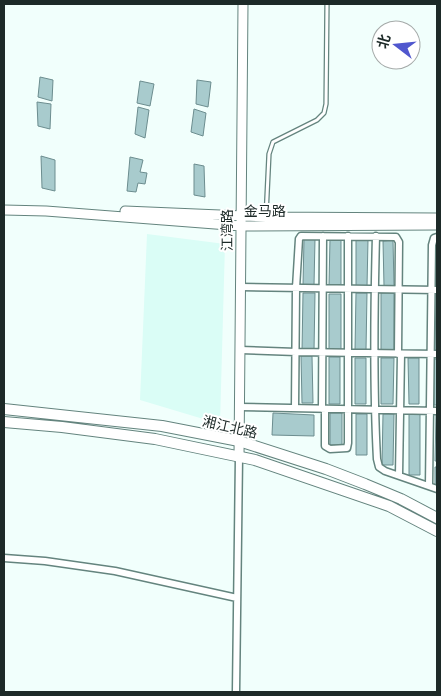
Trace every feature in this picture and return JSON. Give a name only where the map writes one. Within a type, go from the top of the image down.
[{"type":"main road","name":"湘江北路","points":[[4,409],[162,426],[239,441],[365,484],[401,499],[437,518]]},
{"type":"main road","name":"湘江北路","points":[[4,422],[62,427],[155,439],[255,460],[388,506],[437,531]]},
{"type":"street","name":"江湾路","points":[[238,457],[243,4]]},
{"type":"street","name":"金马路","points":[[4,206],[241,221],[266,217],[437,218]]},
{"type":"street","name":"金马路","points":[[4,210],[241,221],[437,225]]},
{"type":"street","points":[[295,408],[296,288],[300,238],[304,235],[376,236],[398,239],[399,476]]},
{"type":"street","points":[[323,236],[322,353],[325,446],[330,449],[345,449],[348,446],[348,236]]},
{"type":"street","points":[[376,236],[374,410],[377,460],[379,467],[385,471],[437,489]]},
{"type":"street","points":[[429,486],[429,463],[434,411],[432,245],[434,238],[437,237]]},
{"type":"street","points":[[240,287],[434,290]]},
{"type":"street","points":[[240,350],[434,354]]},
{"type":"street","points":[[239,407],[434,411]]},
{"type":"street","points":[[236,692],[238,457]]},
{"type":"street","points":[[429,463],[437,463]]},
{"type":"street","points":[[4,558],[45,561],[115,571],[237,598]]},
{"type":"lane","points":[[266,217],[269,154],[273,142],[317,120],[324,113],[326,104],[327,4]]},
{"type":"shaded area","points":[[147,234],[225,244],[220,424],[140,400]]},
{"type":"building","points":[[40,77],[53,80],[52,101],[38,97]]},
{"type":"building","points":[[197,80],[211,82],[208,107],[196,104]]},
{"type":"building","points":[[140,81],[154,84],[150,106],[137,103]]},
{"type":"building","points":[[37,102],[51,104],[50,129],[38,126]]},
{"type":"building","points":[[138,107],[149,110],[145,138],[135,134]]},
{"type":"building","points":[[194,109],[206,113],[203,136],[191,132]]},
{"type":"building","points":[[41,156],[55,160],[55,191],[42,188]]},
{"type":"building","points":[[130,157],[143,160],[140,172],[147,173],[145,184],[138,183],[136,192],[127,191]]},
{"type":"building","points":[[194,164],[204,166],[205,197],[194,195]]},
{"type":"building","points":[[304,239],[315,239],[314,286],[303,286]]},
{"type":"building","points":[[330,239],[341,239],[341,286],[329,286]]},
{"type":"building","points":[[356,240],[368,240],[367,287],[356,287]]},
{"type":"building","points":[[393,240],[394,286],[384,286],[383,241]]},
{"type":"building","points":[[435,241],[437,241],[437,287],[435,287]]},
{"type":"building","points":[[303,293],[315,293],[314,351],[302,351]]},
{"type":"building","points":[[356,293],[367,293],[366,350],[355,350]]},
{"type":"building","points":[[381,293],[394,293],[394,351],[381,351]]},
{"type":"building","points":[[329,294],[341,294],[341,350],[329,350]]},
{"type":"building","points":[[436,294],[437,351],[435,351]]},
{"type":"building","points":[[301,356],[312,356],[313,403],[302,403]]},
{"type":"building","points":[[329,357],[340,357],[340,404],[329,404]]},
{"type":"building","points":[[355,358],[366,358],[366,404],[355,404]]},
{"type":"building","points":[[381,358],[394,358],[393,404],[381,404]]},
{"type":"building","points":[[408,358],[419,358],[419,404],[409,404]]},
{"type":"building","points":[[434,359],[437,359],[437,405],[434,405]]},
{"type":"building","points":[[273,413],[314,415],[314,436],[272,435]]},
{"type":"building","points":[[330,413],[342,413],[342,445],[330,445]]},
{"type":"building","points":[[356,414],[367,414],[367,455],[356,455]]},
{"type":"building","points":[[383,414],[394,414],[393,465],[382,465]]},
{"type":"building","points":[[409,414],[420,414],[420,475],[409,475]]},
{"type":"building","points":[[436,415],[437,461],[435,461]]},
{"type":"building","points":[[435,467],[437,467],[437,485],[435,485]]}]
